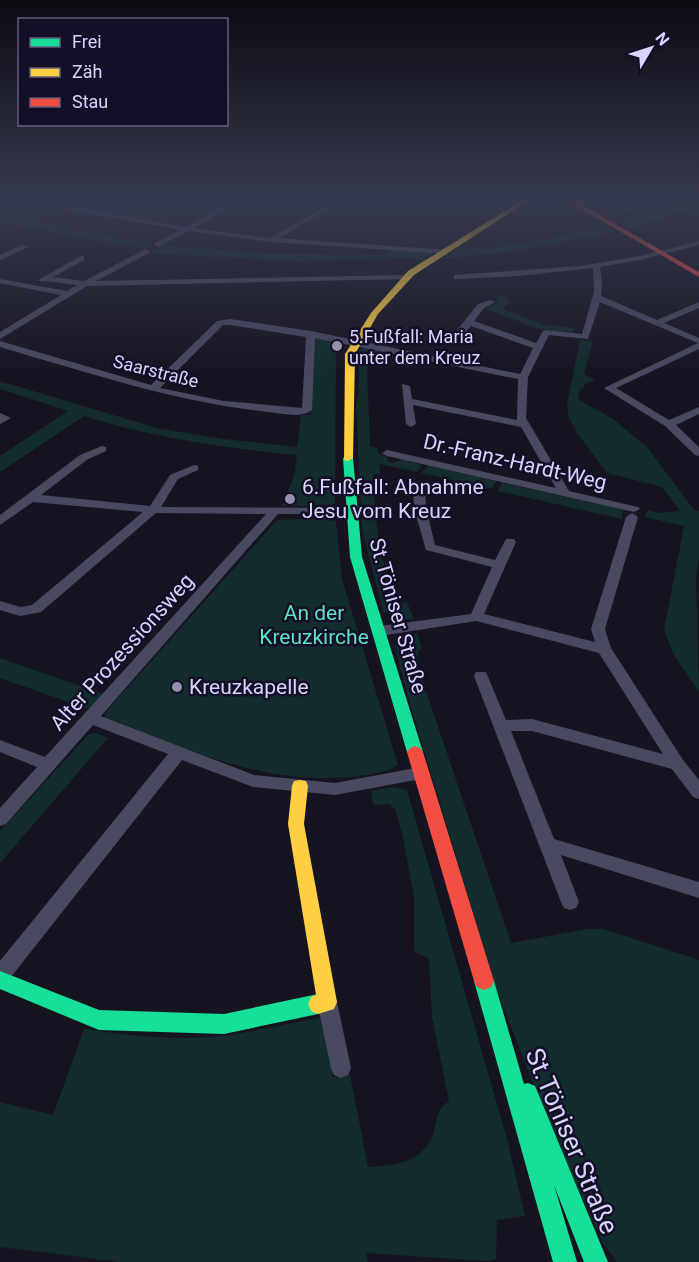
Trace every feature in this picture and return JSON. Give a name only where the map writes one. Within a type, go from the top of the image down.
[{"type":"main road","name":"St.Töniser Straße","points":[[432,260],[406,277],[375,313],[355,343],[350,360],[348,454],[356,557],[502,1039],[565,1262]]},
{"type":"main road","points":[[675,260],[699,275]]},
{"type":"main road","points":[[0,978],[99,1020],[224,1024],[327,1002],[296,824],[300,786]]},
{"type":"main road","name":"St.Töniser Straße","points":[[502,1039],[518,1069],[596,1262]]},
{"type":"main road","points":[[587,1238],[606,1262]]},
{"type":"street","points":[[30,287],[78,260]]},
{"type":"street","points":[[0,336],[85,284],[131,260]]},
{"type":"street","points":[[457,277],[542,272],[628,260]]},
{"type":"street","points":[[565,493],[523,424],[521,418],[523,377],[538,347],[549,333],[585,337],[596,297],[599,273],[596,266]]},
{"type":"street","points":[[45,278],[85,284],[406,277]]},
{"type":"street","points":[[1,282],[69,294]]},
{"type":"street","points":[[596,297],[699,341]]},
{"type":"street","points":[[454,339],[481,306],[491,302]]},
{"type":"street","points":[[657,323],[697,303]]},
{"type":"street","points":[[153,389],[220,323],[230,322],[311,334],[523,377]]},
{"type":"street","points":[[470,322],[538,347]]},
{"type":"street","name":"Saarstraße","points":[[0,344],[153,389],[224,404],[298,412],[307,410],[311,334]]},
{"type":"street","points":[[699,346],[609,388],[669,424],[699,453]]},
{"type":"street","points":[[405,386],[411,424]]},
{"type":"street","points":[[407,401],[523,424]]},
{"type":"street","points":[[669,424],[699,410]]},
{"type":"street","points":[[0,416],[6,418],[0,421]]},
{"type":"street","points":[[0,521],[84,457],[102,449]]},
{"type":"street","name":"Dr.-Franz-Hardt-Weg","points":[[387,453],[565,493],[633,513],[598,629],[604,649]]},
{"type":"street","points":[[0,605],[21,612],[36,609],[153,510],[174,477],[194,468]]},
{"type":"street","points":[[418,484],[421,512],[432,553],[499,565]]},
{"type":"street","points":[[32,498],[153,510],[352,511]]},
{"type":"street","name":"Alter Prozessionsweg","points":[[0,819],[274,512]]},
{"type":"street","points":[[476,617],[510,542]]},
{"type":"street","points":[[380,631],[476,617],[604,649],[677,764],[699,792]]},
{"type":"street","points":[[481,676],[503,726],[570,902]]},
{"type":"street","points":[[91,718],[253,781],[335,789],[421,773]]},
{"type":"street","points":[[503,726],[532,725],[677,764]]},
{"type":"street","points":[[0,746],[48,765]]},
{"type":"street","points":[[0,978],[178,752]]},
{"type":"street","points":[[548,844],[699,890]]},
{"type":"street","points":[[327,1002],[341,1068]]},
{"type":"green space","points":[[270,260],[313,260],[307,262]]},
{"type":"green space","points":[[494,296],[504,296],[510,302],[504,307],[506,310],[542,324],[574,328],[572,332],[542,330],[483,308],[495,305],[498,301]]},
{"type":"green space","points":[[315,337],[342,342],[336,351],[335,504],[330,506],[282,506],[294,476],[297,455],[189,441],[84,416],[0,472],[0,456],[68,411],[0,389],[0,381],[157,428],[224,439],[297,447],[301,415],[311,415]]},
{"type":"green space","points":[[580,340],[593,341],[584,374],[595,380],[583,385],[585,387],[580,389],[578,399],[613,419],[647,447],[695,511],[699,511],[699,559],[696,577],[699,692],[674,655],[664,630],[684,526],[645,517],[648,510],[660,513],[680,511],[662,487],[607,473],[577,433],[568,416],[567,404]]},
{"type":"green space","points":[[364,348],[383,351],[376,358],[372,358],[367,367],[370,446],[378,448],[378,453],[388,457],[387,461],[393,463],[403,459],[422,465],[417,472],[379,464],[380,473],[373,475],[382,558],[393,589],[401,603],[407,602],[414,619],[400,620],[383,611],[362,529],[356,405],[359,392],[359,350]]},
{"type":"green space","points":[[428,465],[496,482],[492,489],[421,473]]},
{"type":"green space","points":[[502,483],[618,508],[623,510],[622,519],[498,491]]},
{"type":"green space","name":"An der Kreuzkirche","points":[[325,518],[336,521],[342,579],[398,765],[368,775],[349,777],[316,778],[254,770],[194,752],[105,717],[105,713],[277,520]]},
{"type":"green space","points":[[417,633],[422,649],[418,650],[419,670],[511,943],[587,929],[604,929],[699,960],[699,1262],[617,1262],[603,1243],[553,1136],[495,985],[410,704],[395,647],[404,636]]},
{"type":"green space","points":[[0,658],[103,694],[88,709],[0,678]]},
{"type":"green space","points":[[96,733],[108,738],[0,863],[0,831],[88,735]]},
{"type":"green space","points":[[394,787],[407,790],[507,1139],[525,1216],[497,1220],[496,1259],[486,1261],[366,1253],[368,1262],[121,1262],[0,1247],[0,1102],[53,1115],[84,1029],[173,1038],[203,1037],[324,1017],[333,1077],[350,1075],[368,1167],[387,1166],[405,1161],[421,1153],[427,1146],[434,1131],[438,1113],[449,1101],[432,1017],[429,959],[414,951],[414,897],[403,837],[395,809],[389,804],[373,805],[371,791]]},
{"type":"traffic: fast","points":[[348,458],[356,557],[415,752]]},
{"type":"traffic: fast","points":[[0,980],[99,1020],[224,1024],[318,1004]]},
{"type":"traffic: fast","points":[[484,981],[565,1262]]},
{"type":"traffic: fast","points":[[528,1093],[596,1262]]},
{"type":"traffic: slow","points":[[348,458],[350,354],[375,313],[411,273],[432,260]]},
{"type":"traffic: slow","points":[[300,786],[296,824],[327,1002],[318,1004]]},
{"type":"traffic: jam","points":[[673,260],[699,275]]},
{"type":"traffic: jam","points":[[415,752],[484,981]]},
{"type":"place","name":"5.Fußfall: Maria unter dem Kreuz","points":[[337,346]]},
{"type":"place","name":"6.Fußfall: Abnahme Jesu vom Kreuz","points":[[290,499]]},
{"type":"place","name":"Kreuzkapelle","points":[[177,687]]}]
